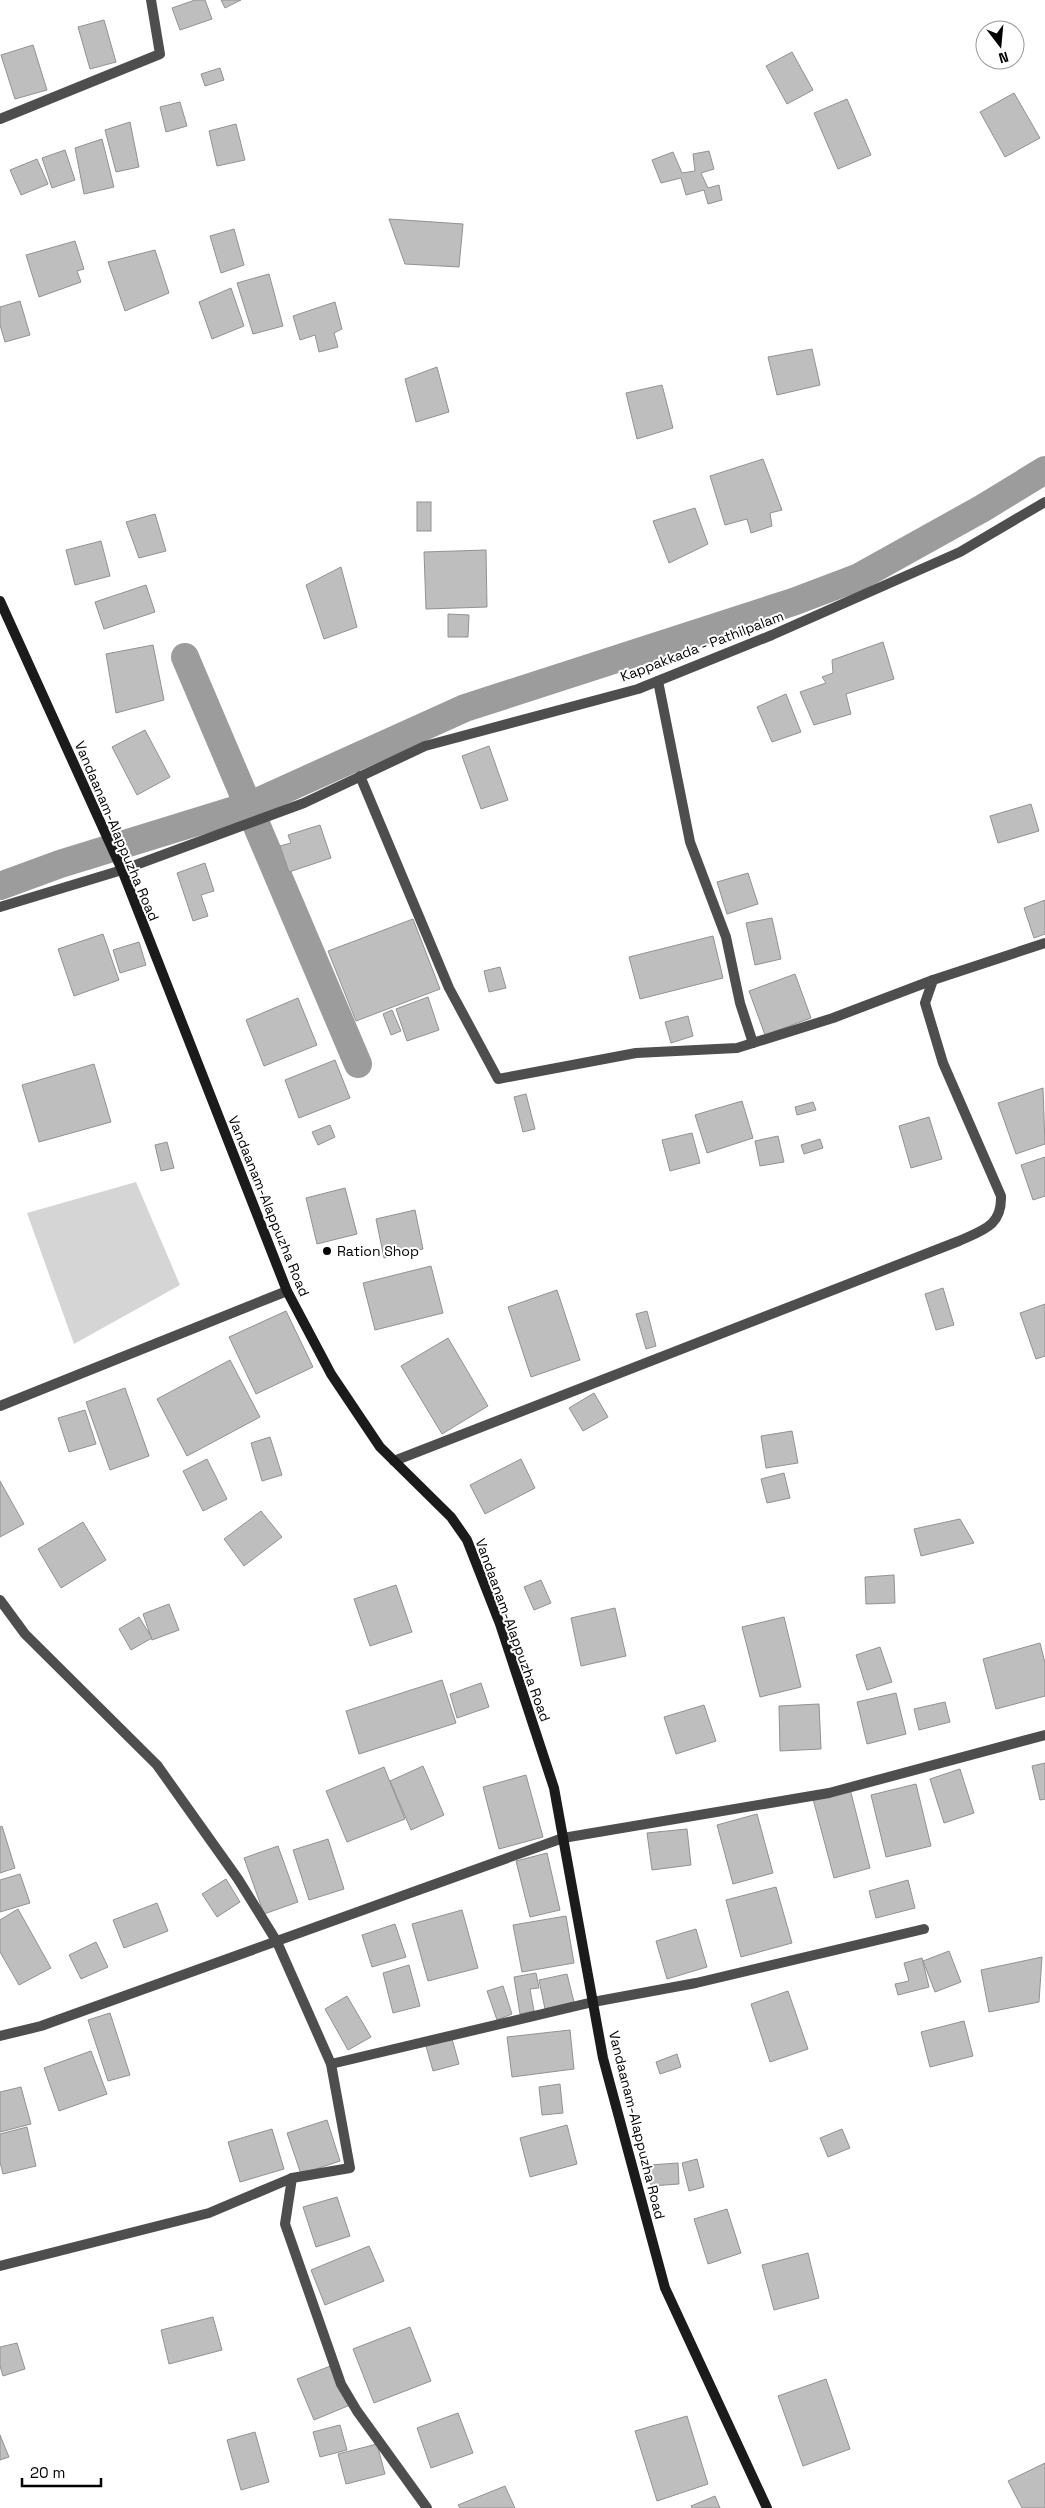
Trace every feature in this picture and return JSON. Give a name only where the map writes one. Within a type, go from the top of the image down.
[{"type":"main road","name":"Vandaanam-Alappuzha Road","points":[[0,601],[120,866],[287,1291],[331,1374],[380,1447],[451,1517],[467,1540],[500,1624],[554,1788],[603,2058],[665,2288],[767,2508]]},
{"type":"street","points":[[0,119],[160,54],[151,0]]},
{"type":"street","name":"Kappakkada - Pathilpalam","points":[[120,866],[273,815],[425,746],[638,689],[772,635],[960,552],[1045,502]]},
{"type":"street","points":[[658,681],[690,842],[726,937],[740,1003],[753,1043]]},
{"type":"street","points":[[360,776],[449,988],[498,1079],[636,1053],[737,1048],[832,1018],[933,980],[1045,943]]},
{"type":"street","points":[[0,907],[120,866]]},
{"type":"street","points":[[394,1461],[959,1241],[995,1223],[1002,1208],[1001,1196],[943,1063],[925,1002],[933,980]]},
{"type":"street","points":[[0,1406],[287,1291]]},
{"type":"street","points":[[0,1600],[25,1634],[157,1765],[238,1879],[277,1942],[330,2064],[350,2168],[292,2178],[209,2213],[0,2266]]},
{"type":"street","points":[[0,2036],[41,2026],[563,1838],[829,1793],[1045,1735]]},
{"type":"street","points":[[330,2064],[593,2002],[696,1983],[924,1929]]},
{"type":"street","points":[[292,2178],[285,2224],[341,2384],[357,2411],[427,2508]]},
{"type":"shaded area","points":[[136,1182],[180,1285],[74,1344],[27,1213]]},
{"type":"building","points":[[195,0],[205,0],[212,19],[180,30],[172,8]]},
{"type":"building","points":[[221,0],[241,0],[225,8]]},
{"type":"building","points":[[104,20],[116,62],[90,69],[78,27]]},
{"type":"building","points":[[33,45],[47,90],[15,99],[1,55]]},
{"type":"building","points":[[792,52],[813,90],[787,104],[766,66]]},
{"type":"building","points":[[220,68],[224,80],[205,86],[201,74]]},
{"type":"building","points":[[1014,93],[1040,138],[1005,157],[980,112]]},
{"type":"building","points":[[847,99],[871,155],[838,169],[814,113]]},
{"type":"building","points":[[180,102],[187,126],[166,132],[160,107]]},
{"type":"building","points":[[130,122],[139,167],[116,172],[105,130]]},
{"type":"building","points":[[236,124],[245,160],[217,166],[209,131]]},
{"type":"building","points":[[102,139],[114,187],[84,194],[75,148]]},
{"type":"building","points":[[65,150],[75,180],[52,188],[42,158]]},
{"type":"building","points":[[709,151],[714,169],[701,173],[708,188],[719,185],[722,200],[708,204],[704,190],[686,195],[681,178],[661,183],[652,160],[673,152],[682,173],[695,171],[693,154]]},
{"type":"building","points":[[37,159],[48,184],[21,195],[10,170]]},
{"type":"building","points":[[389,219],[463,224],[459,267],[405,264]]},
{"type":"building","points":[[234,229],[244,265],[221,273],[210,236]]},
{"type":"building","points":[[75,241],[84,269],[77,271],[81,282],[39,297],[26,255]]},
{"type":"building","points":[[155,250],[169,293],[125,311],[108,262]]},
{"type":"building","points":[[269,274],[283,326],[253,334],[237,283]]},
{"type":"building","points":[[231,288],[244,326],[212,339],[199,302]]},
{"type":"building","points":[[20,301],[30,335],[5,342],[0,325],[0,307]]},
{"type":"building","points":[[335,302],[342,329],[334,333],[338,347],[319,352],[315,335],[300,340],[293,316]]},
{"type":"building","points":[[812,349],[820,385],[777,395],[768,357]]},
{"type":"building","points":[[437,367],[449,412],[416,422],[405,379]]},
{"type":"building","points":[[662,385],[673,428],[637,439],[626,393]]},
{"type":"building","points":[[763,459],[782,510],[770,513],[772,526],[751,533],[747,519],[725,525],[710,476]]},
{"type":"building","points":[[417,502],[431,502],[431,531],[417,531]]},
{"type":"building","points":[[695,508],[708,544],[669,563],[653,521]]},
{"type":"building","points":[[155,514],[166,551],[139,558],[126,522]]},
{"type":"building","points":[[101,541],[110,576],[75,585],[66,550]]},
{"type":"building","points":[[486,550],[487,607],[426,609],[424,552]]},
{"type":"building","points":[[341,567],[357,627],[324,639],[306,585]]},
{"type":"building","points":[[146,585],[155,612],[104,629],[95,602]]},
{"type":"building","points":[[448,614],[469,615],[468,637],[448,637]]},
{"type":"building","points":[[883,642],[894,679],[846,694],[851,714],[814,725],[800,692],[826,683],[822,677],[833,673],[832,660]]},
{"type":"building","points":[[153,645],[164,700],[116,713],[106,654]]},
{"type":"building","points":[[786,694],[801,732],[772,742],[757,707]]},
{"type":"building","points":[[145,730],[170,777],[137,795],[112,747]]},
{"type":"building","points":[[489,746],[508,800],[481,809],[462,756]]},
{"type":"building","points":[[1031,804],[1039,831],[998,843],[990,816]]},
{"type":"building","points":[[320,825],[331,858],[289,872],[280,846],[291,843],[288,835]]},
{"type":"building","points":[[205,863],[214,891],[201,895],[208,916],[193,921],[177,873]]},
{"type":"building","points":[[748,873],[758,904],[727,914],[717,882]]},
{"type":"building","points":[[1045,900],[1045,934],[1034,938],[1024,908]]},
{"type":"building","points":[[772,918],[781,959],[755,965],[746,923]]},
{"type":"building","points":[[413,919],[440,989],[356,1021],[328,951]]},
{"type":"building","points":[[103,934],[119,980],[74,996],[58,949]]},
{"type":"building","points":[[713,936],[723,978],[640,999],[629,957]]},
{"type":"building","points":[[139,942],[146,965],[120,973],[113,950]]},
{"type":"building","points":[[500,967],[506,988],[489,992],[484,971]]},
{"type":"building","points":[[795,974],[811,1018],[765,1035],[749,991]]},
{"type":"building","points":[[428,997],[439,1030],[407,1041],[396,1009]]},
{"type":"building","points":[[298,998],[317,1045],[264,1066],[246,1020]]},
{"type":"building","points":[[392,1010],[401,1031],[391,1035],[383,1014]]},
{"type":"building","points":[[688,1016],[693,1036],[671,1043],[665,1022]]},
{"type":"building","points":[[335,1060],[350,1098],[299,1118],[285,1080]]},
{"type":"building","points":[[94,1064],[111,1122],[39,1142],[22,1085]]},
{"type":"building","points":[[1043,1088],[1045,1144],[1016,1154],[998,1103]]},
{"type":"building","points":[[526,1094],[535,1129],[523,1132],[514,1097]]},
{"type":"building","points":[[742,1101],[753,1138],[707,1153],[695,1115]]},
{"type":"building","points":[[813,1102],[816,1110],[797,1115],[795,1107]]},
{"type":"building","points":[[929,1117],[942,1159],[911,1168],[899,1126]]},
{"type":"building","points":[[330,1125],[335,1137],[318,1145],[312,1132]]},
{"type":"building","points":[[692,1133],[700,1163],[670,1171],[662,1140]]},
{"type":"building","points":[[778,1136],[784,1162],[760,1166],[755,1141]]},
{"type":"building","points":[[820,1139],[823,1148],[804,1154],[801,1145]]},
{"type":"building","points":[[167,1142],[174,1168],[161,1171],[155,1145]]},
{"type":"building","points":[[1045,1157],[1045,1196],[1033,1200],[1021,1165]]},
{"type":"building","points":[[345,1188],[357,1234],[317,1244],[306,1198]]},
{"type":"building","points":[[415,1210],[423,1249],[384,1258],[376,1219]]},
{"type":"building","points":[[431,1266],[443,1313],[375,1330],[363,1283]]},
{"type":"building","points":[[943,1288],[954,1325],[936,1330],[925,1294]]},
{"type":"building","points":[[557,1290],[580,1360],[531,1377],[508,1307]]},
{"type":"building","points":[[1045,1304],[1045,1356],[1036,1359],[1020,1313]]},
{"type":"building","points":[[286,1311],[313,1367],[256,1394],[229,1337]]},
{"type":"building","points":[[647,1311],[656,1346],[646,1349],[636,1314]]},
{"type":"building","points":[[448,1338],[488,1406],[442,1434],[401,1366]]},
{"type":"building","points":[[230,1360],[260,1417],[187,1456],[157,1399]]},
{"type":"building","points":[[125,1388],[149,1456],[110,1470],[86,1402]]},
{"type":"building","points":[[594,1393],[608,1417],[583,1431],[569,1408]]},
{"type":"building","points":[[85,1410],[96,1444],[69,1452],[58,1418]]},
{"type":"building","points":[[792,1431],[798,1463],[766,1468],[761,1436]]},
{"type":"building","points":[[270,1437],[282,1475],[262,1481],[251,1443]]},
{"type":"building","points":[[207,1459],[227,1499],[203,1511],[183,1471]]},
{"type":"building","points":[[521,1459],[535,1488],[485,1514],[470,1485]]},
{"type":"building","points":[[784,1473],[790,1498],[767,1503],[761,1479]]},
{"type":"building","points":[[0,1481],[24,1524],[0,1537]]},
{"type":"building","points":[[261,1511],[282,1537],[244,1566],[224,1539]]},
{"type":"building","points":[[960,1519],[974,1543],[921,1556],[914,1529]]},
{"type":"building","points":[[83,1522],[106,1560],[61,1588],[38,1549]]},
{"type":"building","points":[[894,1575],[895,1603],[866,1604],[865,1577]]},
{"type":"building","points":[[541,1580],[551,1603],[534,1610],[524,1587]]},
{"type":"building","points":[[396,1585],[412,1632],[370,1646],[354,1599]]},
{"type":"building","points":[[169,1604],[179,1630],[152,1640],[143,1614]]},
{"type":"building","points":[[615,1608],[626,1656],[581,1666],[571,1618]]},
{"type":"building","points":[[139,1617],[152,1638],[131,1650],[119,1629]]},
{"type":"building","points":[[784,1617],[801,1687],[760,1697],[742,1627]]},
{"type":"building","points":[[1040,1643],[1045,1663],[1045,1696],[996,1709],[983,1659]]},
{"type":"building","points":[[880,1647],[892,1682],[867,1690],[856,1655]]},
{"type":"building","points":[[442,1680],[456,1723],[359,1754],[346,1711]]},
{"type":"building","points":[[481,1683],[489,1707],[457,1718],[450,1694]]},
{"type":"building","points":[[896,1693],[906,1734],[867,1744],[857,1702]]},
{"type":"building","points":[[945,1702],[950,1722],[919,1730],[914,1709]]},
{"type":"building","points":[[819,1704],[821,1749],[780,1751],[779,1706]]},
{"type":"building","points":[[704,1705],[716,1741],[676,1754],[664,1717]]},
{"type":"building","points":[[1045,1763],[1045,1799],[1040,1800],[1032,1766]]},
{"type":"building","points":[[423,1766],[444,1815],[411,1830],[390,1781]]},
{"type":"building","points":[[384,1767],[405,1819],[347,1842],[326,1791]]},
{"type":"building","points":[[960,1769],[974,1813],[944,1823],[930,1779]]},
{"type":"building","points":[[526,1775],[543,1837],[499,1849],[483,1787]]},
{"type":"building","points":[[916,1784],[931,1846],[886,1857],[871,1795]]},
{"type":"building","points":[[850,1789],[870,1868],[834,1878],[813,1799]]},
{"type":"building","points":[[757,1814],[773,1873],[733,1884],[717,1825]]},
{"type":"building","points":[[2,1826],[15,1868],[0,1873],[0,1827]]},
{"type":"building","points":[[687,1829],[691,1865],[652,1870],[647,1833]]},
{"type":"building","points":[[328,1839],[344,1889],[309,1900],[293,1850]]},
{"type":"building","points":[[278,1846],[298,1902],[264,1914],[244,1858]]},
{"type":"building","points":[[547,1853],[560,1910],[530,1917],[516,1861]]},
{"type":"building","points":[[20,1874],[30,1903],[0,1912],[0,1880]]},
{"type":"building","points":[[226,1879],[240,1902],[217,1917],[202,1894]]},
{"type":"building","points":[[908,1880],[915,1908],[876,1918],[869,1891]]},
{"type":"building","points":[[776,1887],[792,1943],[741,1957],[726,1900]]},
{"type":"building","points":[[157,1903],[168,1931],[124,1948],[113,1920]]},
{"type":"building","points":[[18,1909],[51,1968],[19,1985],[0,1952],[0,1920]]},
{"type":"building","points":[[462,1910],[478,1968],[428,1981],[412,1924]]},
{"type":"building","points":[[566,1916],[574,1963],[522,1972],[513,1925]]},
{"type":"building","points":[[395,1924],[406,1957],[372,1967],[362,1935]]},
{"type":"building","points":[[696,1929],[707,1967],[667,1979],[656,1941]]},
{"type":"building","points":[[96,1942],[108,1967],[81,1979],[69,1955]]},
{"type":"building","points":[[949,1951],[961,1982],[935,1992],[923,1961]]},
{"type":"building","points":[[1042,1957],[1039,2002],[989,2012],[981,1970]]},
{"type":"building","points":[[922,1958],[929,1987],[898,1995],[895,1984],[909,1981],[904,1963]]},
{"type":"building","points":[[409,1965],[420,2006],[393,2013],[383,1973]]},
{"type":"building","points":[[536,1973],[539,1988],[530,1989],[534,2011],[520,2014],[514,1977]]},
{"type":"building","points":[[567,1974],[574,2002],[545,2009],[539,1980]]},
{"type":"building","points":[[503,1986],[512,2014],[497,2020],[487,1991]]},
{"type":"building","points":[[788,1991],[808,2049],[770,2062],[751,2004]]},
{"type":"building","points":[[347,1996],[371,2037],[348,2050],[325,2009]]},
{"type":"building","points":[[110,2013],[130,2075],[108,2081],[88,2020]]},
{"type":"building","points":[[964,2021],[973,2056],[930,2067],[921,2032]]},
{"type":"building","points":[[570,2030],[574,2069],[512,2077],[507,2037]]},
{"type":"building","points":[[452,2039],[459,2064],[433,2071],[426,2046]]},
{"type":"building","points":[[91,2051],[107,2094],[59,2111],[44,2068]]},
{"type":"building","points":[[677,2054],[681,2067],[660,2074],[656,2062]]},
{"type":"building","points":[[560,2084],[563,2113],[542,2115],[539,2087]]},
{"type":"building","points":[[21,2087],[31,2124],[0,2132],[0,2092]]},
{"type":"building","points":[[327,2120],[340,2161],[301,2174],[287,2133]]},
{"type":"building","points":[[567,2125],[577,2164],[530,2177],[520,2138]]},
{"type":"building","points":[[27,2127],[36,2166],[3,2174],[0,2162],[0,2134]]},
{"type":"building","points":[[272,2129],[284,2169],[240,2182],[228,2142]]},
{"type":"building","points":[[842,2129],[850,2148],[828,2157],[820,2138]]},
{"type":"building","points":[[697,2159],[704,2187],[689,2191],[682,2163]]},
{"type":"building","points":[[678,2163],[679,2184],[651,2186],[649,2165]]},
{"type":"building","points":[[337,2197],[350,2236],[316,2247],[303,2207]]},
{"type":"building","points":[[727,2209],[741,2253],[708,2264],[694,2219]]},
{"type":"building","points":[[369,2246],[384,2281],[325,2305],[311,2270]]},
{"type":"building","points":[[808,2253],[819,2298],[774,2310],[762,2265]]},
{"type":"building","points":[[213,2317],[222,2350],[169,2364],[161,2330]]},
{"type":"building","points":[[410,2327],[431,2381],[374,2403],[353,2349]]},
{"type":"building","points":[[17,2343],[25,2369],[3,2376],[0,2366],[0,2347]]},
{"type":"building","points":[[333,2365],[350,2405],[314,2420],[297,2379]]},
{"type":"building","points":[[826,2379],[850,2449],[803,2466],[778,2396]]},
{"type":"building","points":[[458,2413],[473,2453],[431,2468],[417,2428]]},
{"type":"building","points":[[687,2416],[708,2484],[657,2501],[635,2431]]},
{"type":"building","points":[[340,2425],[347,2450],[320,2457],[313,2432]]},
{"type":"building","points":[[255,2432],[269,2482],[241,2490],[227,2440]]},
{"type":"building","points":[[0,2435],[9,2457],[0,2460]]},
{"type":"building","points":[[377,2444],[385,2474],[346,2484],[338,2454]]},
{"type":"building","points":[[1045,2463],[1045,2508],[1022,2508],[1008,2481]]},
{"type":"building","points":[[505,2486],[515,2508],[460,2508],[458,2505]]},
{"type":"building","points":[[715,2496],[720,2508],[692,2508],[691,2506]]},
{"type":"waterway","points":[[0,886],[60,864],[248,806],[465,708],[793,602],[859,577],[983,508],[1045,470]]},
{"type":"waterway","points":[[185,657],[358,1064]]},
{"type":"place","name":"Ration Shop","points":[[327,1251]]}]
